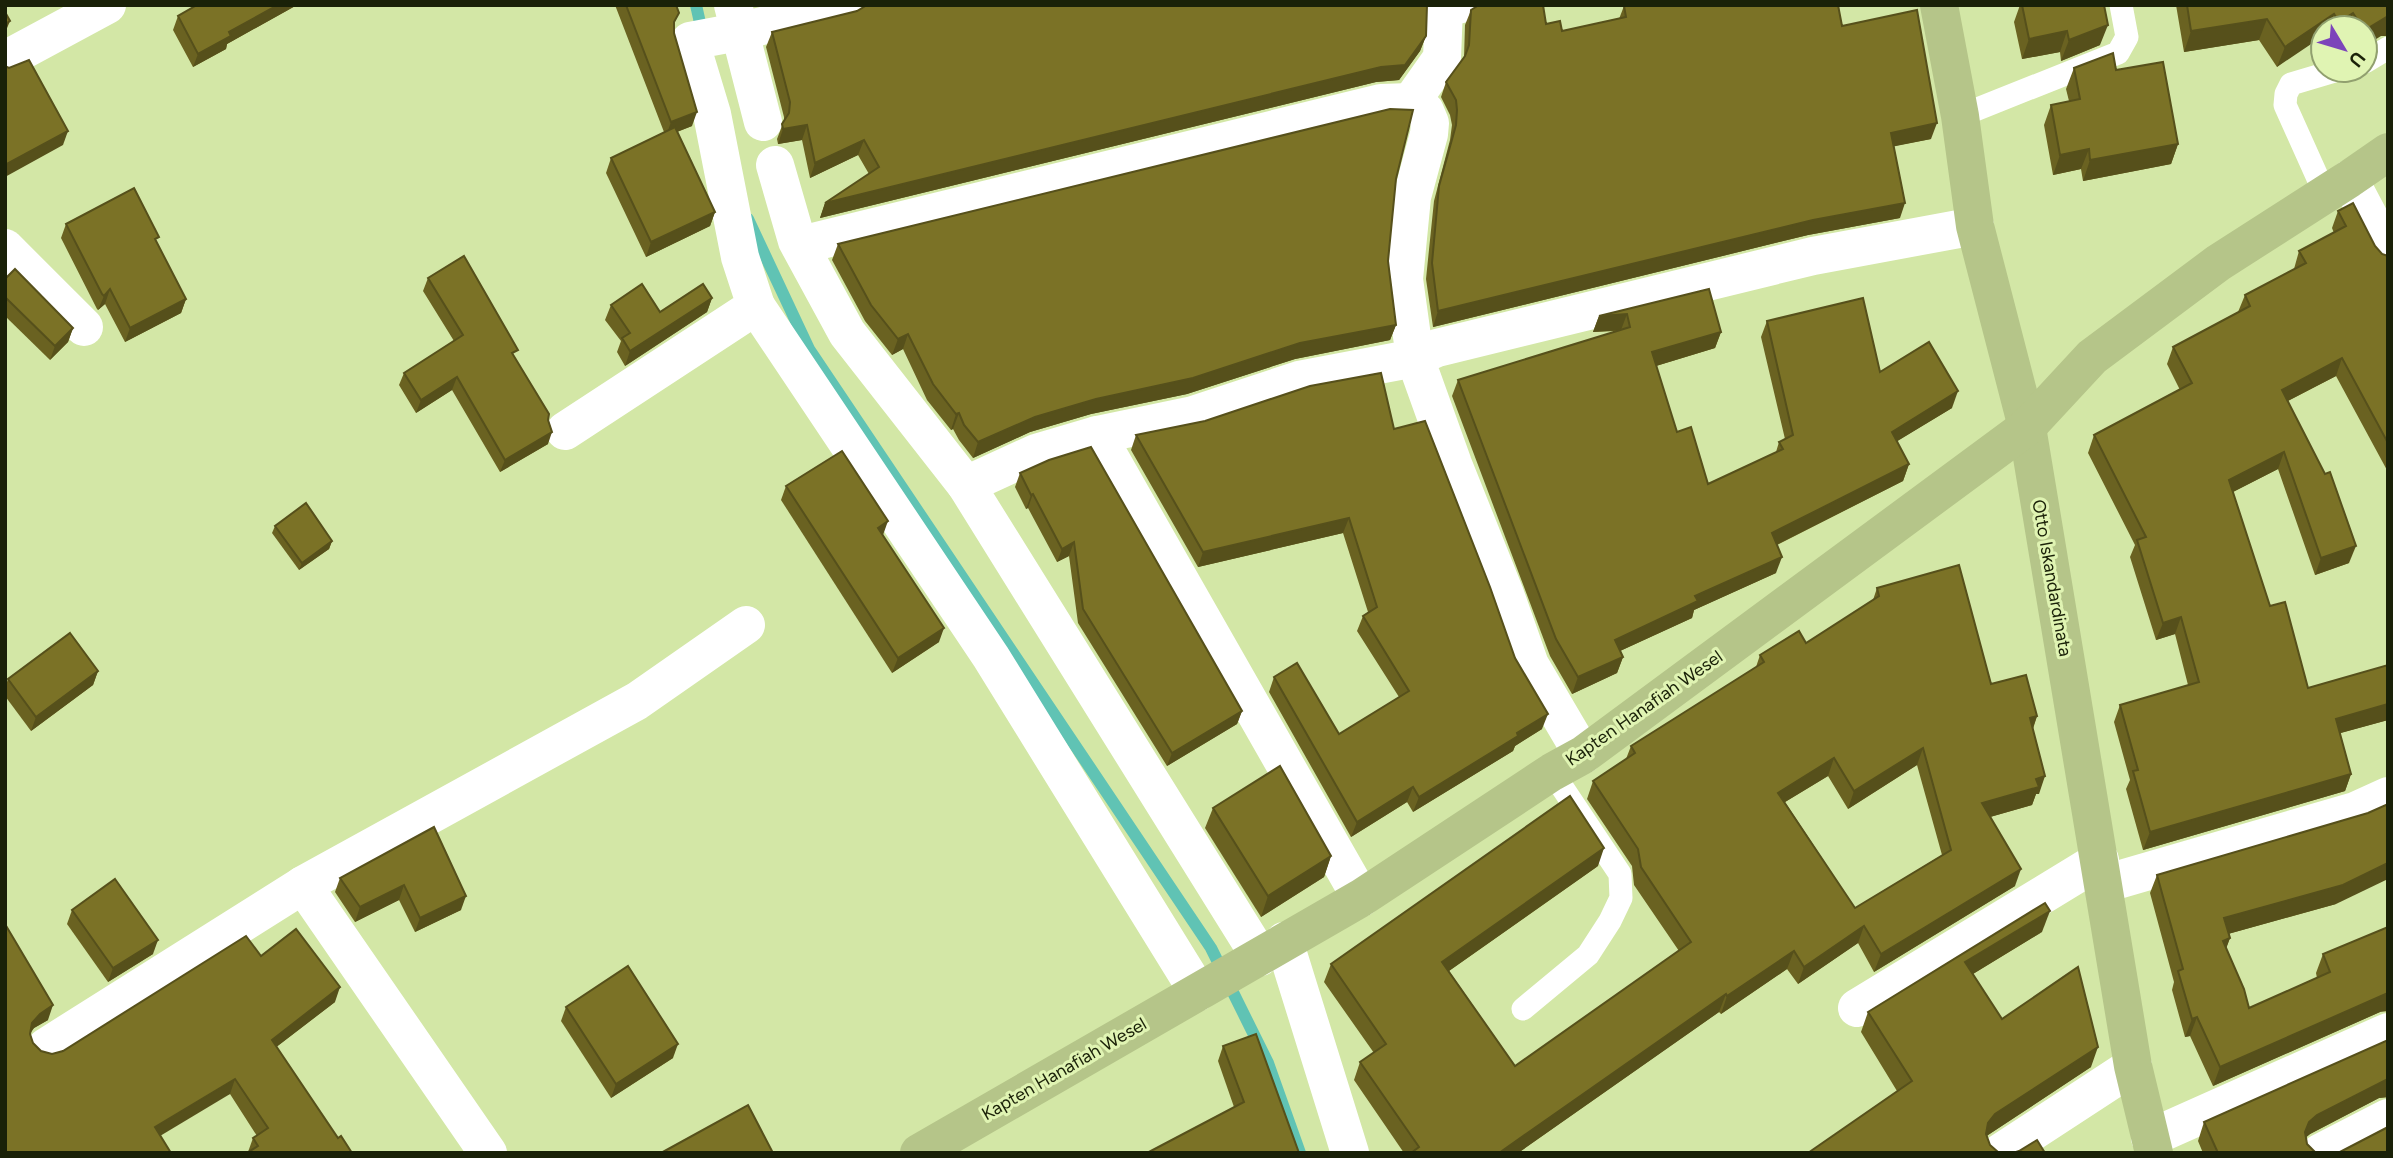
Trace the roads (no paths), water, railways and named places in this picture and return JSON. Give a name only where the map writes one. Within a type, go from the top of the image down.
[{"type":"main road","name":"Otto Iskandardinata","points":[[1939,5],[1960,116],[1975,226],[2026,427],[2133,1066],[2152,1145]]},
{"type":"main road","name":"Kapten Hanafiah Wesel","points":[[919,1153],[1362,898],[1568,763],[2026,427],[2092,357],[2218,263],[2388,152]]},
{"type":"street","points":[[5,60],[107,5]]},
{"type":"street","points":[[721,28],[846,5]]},
{"type":"street","points":[[1411,102],[1442,58],[1444,8],[1458,5]]},
{"type":"street","points":[[721,28],[763,121]]},
{"type":"street","points":[[721,28],[712,114],[777,248],[848,333],[965,485],[1263,955],[1350,1153]]},
{"type":"street","points":[[777,248],[1381,103],[1411,102],[1425,111],[1430,123],[1429,134],[1412,197],[1404,279],[1415,358],[1568,763]]},
{"type":"street","points":[[565,430],[756,306],[777,248],[775,165]]},
{"type":"street","points":[[2337,186],[2388,253]]},
{"type":"street","points":[[965,485],[1036,453],[1097,435],[1193,415],[1299,380],[1415,358],[1437,348],[1813,256],[1975,226]]},
{"type":"street","points":[[5,248],[84,327]]},
{"type":"street","points":[[756,306],[991,657],[1203,988]]},
{"type":"street","points":[[1097,435],[1362,898]]},
{"type":"street","points":[[46,1047],[303,885],[637,701],[746,625]]},
{"type":"street","points":[[1857,1008],[2102,872],[2356,811],[2388,796]]},
{"type":"street","points":[[303,885],[488,1153]]},
{"type":"street","points":[[2152,1145],[2388,1032]]},
{"type":"street","points":[[2000,1153],[2133,1066]]},
{"type":"street","points":[[2320,1153],[2388,1118]]},
{"type":"lane","points":[[1960,116],[2118,53],[2127,37],[2121,5]]},
{"type":"lane","points":[[2309,79],[2291,84],[2285,105],[2337,186]]},
{"type":"lane","points":[[1522,1009],[1588,955],[1610,921],[1620,898],[1620,874],[1568,763]]},
{"type":"waterway","points":[[696,5],[703,36]]},
{"type":"waterway","points":[[748,219],[809,349],[1211,948],[1268,1063],[1300,1153]]}]
